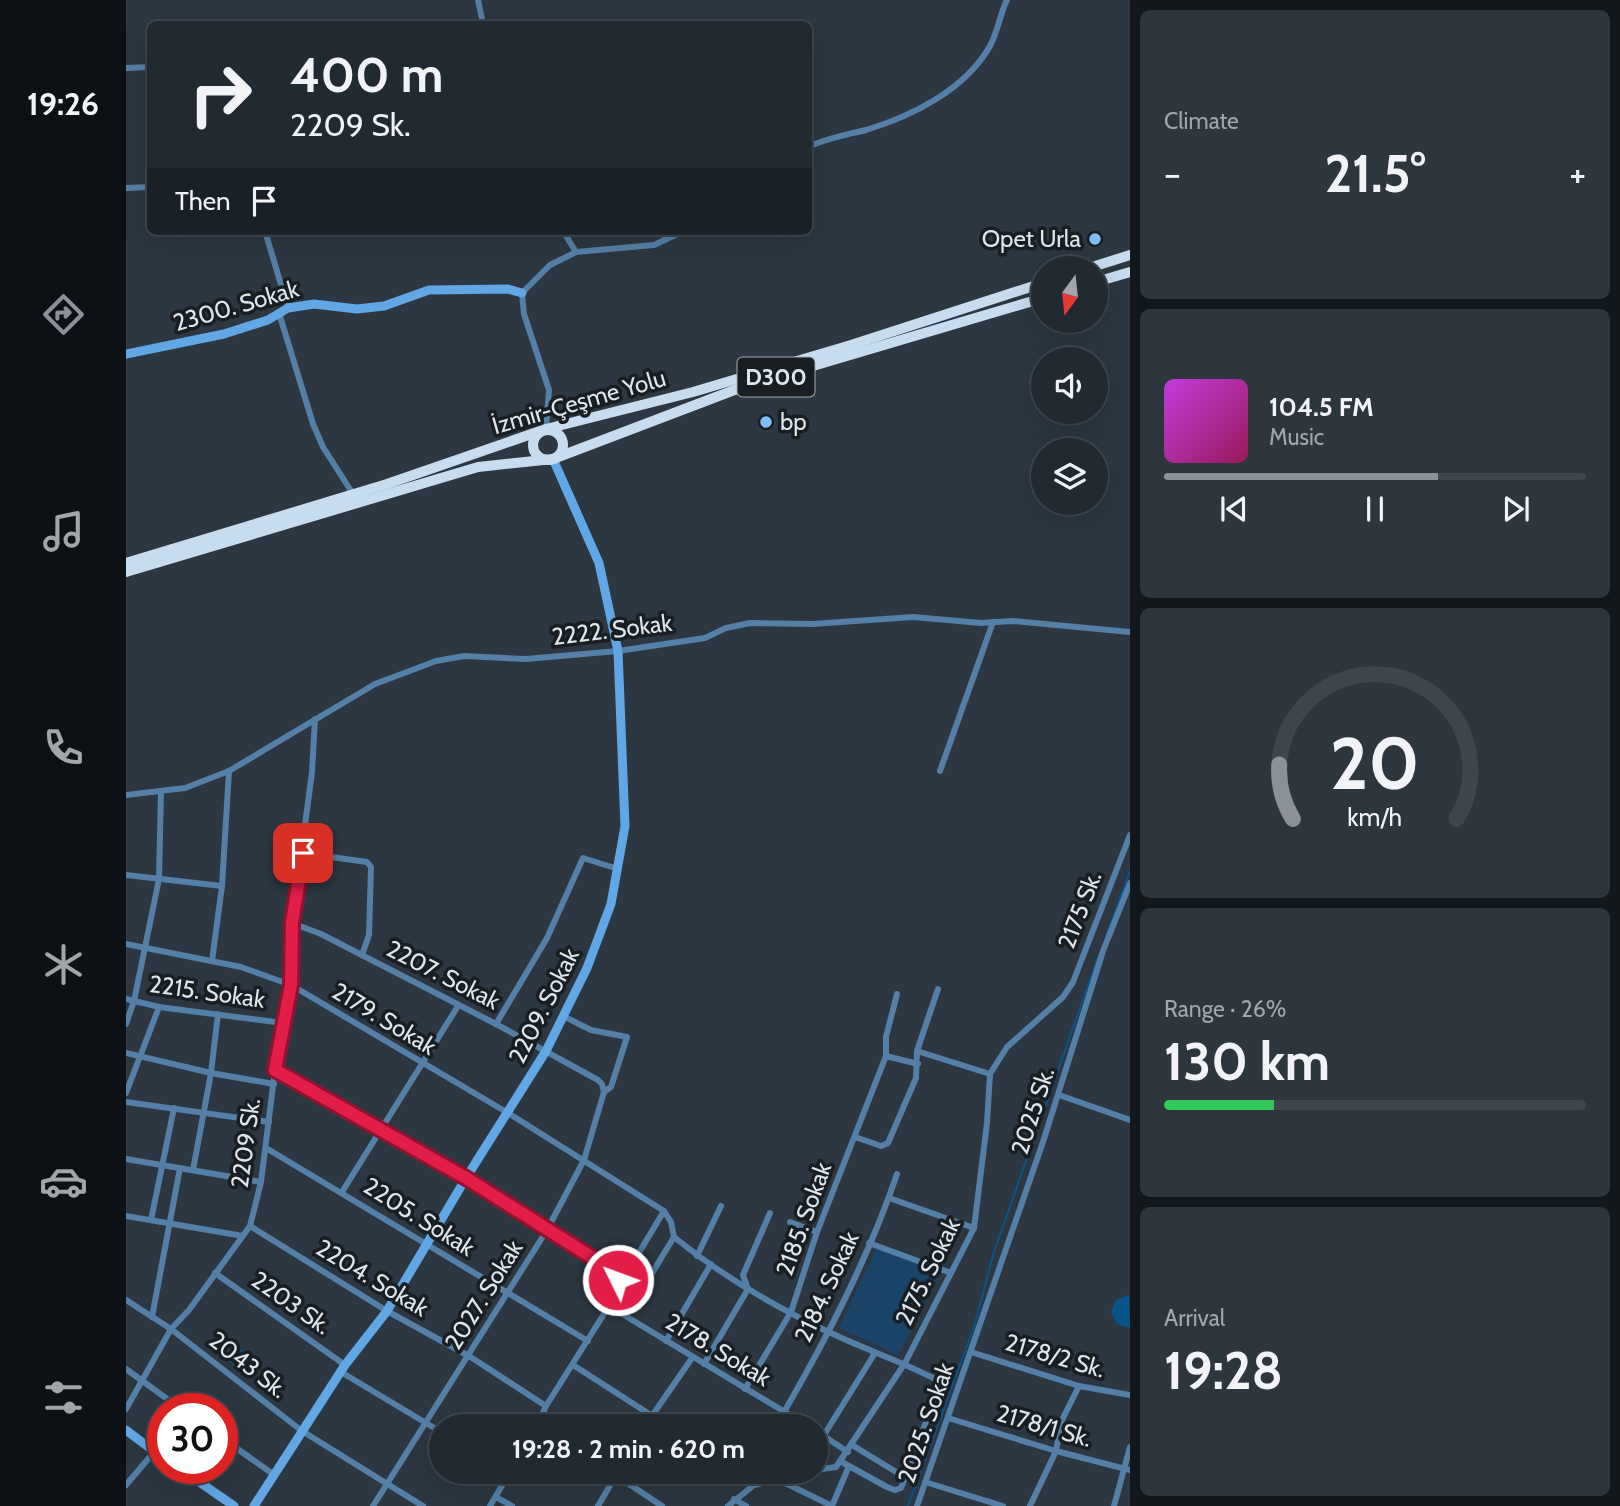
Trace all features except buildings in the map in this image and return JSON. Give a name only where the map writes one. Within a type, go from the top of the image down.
[{"type":"highway","points":[[1108,262],[1130,255]]},
{"type":"highway","points":[[1108,278],[1130,274]]},
{"type":"highway","name":"İzmir-Çeşme Yolu","points":[[126,563],[353,494],[546,429],[693,392],[1031,287]]},
{"type":"highway","name":"İzmir-Çeşme Yolu","points":[[126,572],[478,467],[553,459],[744,386],[1031,302]]},
{"type":"highway","points":[[546,429],[558,434],[562,442],[561,452],[553,459],[541,458],[534,446],[539,433],[546,429]]},
{"type":"street","points":[[478,0],[482,21]]},
{"type":"street","points":[[812,145],[904,116],[944,95],[968,73],[989,47],[1007,0]]},
{"type":"street","points":[[126,68],[147,67]]},
{"type":"street","points":[[126,188],[147,187]]},
{"type":"street","points":[[266,235],[313,424],[323,447],[353,494]]},
{"type":"street","points":[[565,235],[576,252]]},
{"type":"street","points":[[546,429],[549,390],[524,314],[522,293],[550,265],[576,252],[654,245],[675,235]]},
{"type":"street","name":"2300. Sokak","points":[[126,354],[225,334],[268,320],[283,311],[314,304],[357,309],[384,306],[429,290],[508,289],[522,293]]},
{"type":"street","name":"2209. Sokak","points":[[254,1506],[343,1369],[387,1311],[546,1051],[606,922],[625,826],[618,652],[599,563],[553,459]]},
{"type":"street","name":"2222. Sokak","points":[[126,795],[185,788],[229,771],[375,684],[436,661],[464,656],[526,659],[618,652],[705,638],[726,628],[750,623],[812,624],[913,617],[1013,621],[1130,632]]},
{"type":"street","points":[[940,771],[993,622]]},
{"type":"street","name":"2209 Sk.","points":[[126,1409],[171,1329],[189,1310],[250,1226],[261,1182],[275,1070],[291,985],[292,923],[303,853],[315,719]]},
{"type":"street","points":[[212,961],[222,886],[229,771]]},
{"type":"street","points":[[126,1024],[159,879],[161,791]]},
{"type":"street","name":"2175 Sk.","points":[[990,1074],[1007,1047],[1063,997],[1073,982],[1130,835]]},
{"type":"street","points":[[303,853],[368,862],[371,867],[369,935],[362,955]]},
{"type":"street","points":[[496,1024],[547,938],[583,858],[618,869]]},
{"type":"street","points":[[126,875],[222,886]]},
{"type":"street","name":"2025 Sk.","points":[[971,1352],[1059,1095],[1103,951],[1130,883]]},
{"type":"street","name":"2207. Sokak","points":[[292,923],[321,934],[546,1051],[598,1080],[604,1092]]},
{"type":"street","name":"2179. Sokak","points":[[126,943],[241,967],[291,985],[508,1113],[664,1211]]},
{"type":"street","points":[[855,1137],[881,1146],[888,1143],[916,1077],[917,1051],[938,989]]},
{"type":"street","name":"2185. Sokak","points":[[745,1389],[791,1312],[817,1232],[886,1056],[886,1037],[897,994]]},
{"type":"street","name":"2215. Sokak","points":[[130,1000],[159,1007],[284,1023]]},
{"type":"street","points":[[342,1192],[458,1006]]},
{"type":"street","points":[[126,1093],[159,1007]]},
{"type":"street","points":[[193,1170],[211,1073],[218,1014]]},
{"type":"street","name":"2027. Sokak","points":[[373,1506],[547,1230],[584,1160],[604,1092],[611,1087],[627,1037],[592,1030],[563,1016]]},
{"type":"street","points":[[917,1051],[990,1074]]},
{"type":"street","points":[[126,1053],[211,1073],[274,1084]]},
{"type":"street","points":[[886,1056],[918,1064]]},
{"type":"street","points":[[275,1070],[466,1178],[612,1270],[618,1280]]},
{"type":"street","name":"2175. Sokak","points":[[828,1469],[836,1467],[850,1448],[905,1363],[974,1228],[990,1074]]},
{"type":"street","points":[[1059,1095],[1130,1120]]},
{"type":"street","points":[[126,1102],[269,1122]]},
{"type":"street","points":[[151,1220],[174,1108]]},
{"type":"street","name":"2205. Sokak","points":[[266,1148],[588,1341]]},
{"type":"street","points":[[126,1159],[261,1182]]},
{"type":"street","points":[[152,1317],[180,1168]]},
{"type":"street","name":"2184. Sokak","points":[[784,1412],[830,1333],[897,1174]]},
{"type":"street","points":[[889,1198],[974,1228]]},
{"type":"street","points":[[697,1256],[721,1206]]},
{"type":"street","points":[[542,1414],[609,1306],[618,1280],[628,1271],[664,1211],[671,1222],[674,1237],[697,1256],[748,1289],[830,1333],[942,1378],[901,1488],[895,1490],[840,1461]]},
{"type":"street","points":[[748,1289],[743,1275],[770,1213]]},
{"type":"street","points":[[126,1216],[243,1236]]},
{"type":"street","points":[[790,1222],[817,1232]]},
{"type":"street","name":"2204. Sokak","points":[[250,1226],[387,1311],[469,1356],[546,1406]]},
{"type":"street","points":[[626,1316],[674,1237]]},
{"type":"street","points":[[869,1243],[951,1273]]},
{"type":"street","points":[[666,1341],[711,1264]]},
{"type":"street","name":"2203 Sk.","points":[[215,1273],[343,1369],[429,1426]]},
{"type":"street","points":[[704,1364],[748,1289]]},
{"type":"street","name":"2043 Sk.","points":[[126,1300],[171,1329],[302,1431],[423,1506]]},
{"type":"street","name":"2178. Sokak","points":[[609,1306],[787,1414]]},
{"type":"street","name":"2178/2 Sk.","points":[[971,1352],[1079,1386],[1130,1395]]},
{"type":"street","name":"2025. Sokak","points":[[917,1506],[971,1352]]},
{"type":"street","points":[[828,1429],[875,1353]]},
{"type":"street","points":[[652,1414],[692,1358]]},
{"type":"street","points":[[573,1365],[648,1414]]},
{"type":"street","points":[[126,1369],[159,1393]]},
{"type":"street","points":[[1030,1506],[1056,1451],[1061,1422],[1079,1386]]},
{"type":"street","name":"2178/1 Sk.","points":[[948,1418],[1127,1470]]},
{"type":"street","points":[[126,1430],[147,1446]]},
{"type":"street","points":[[828,1437],[906,1478]]},
{"type":"street","points":[[1115,1506],[1127,1470],[1130,1447]]},
{"type":"street","points":[[238,1449],[273,1474]]},
{"type":"street","points":[[126,1485],[147,1466]]},
{"type":"street","points":[[788,1484],[832,1506],[849,1466]]},
{"type":"street","points":[[925,1482],[1003,1506]]},
{"type":"street","points":[[202,1484],[234,1506]]},
{"type":"street","points":[[490,1506],[503,1484]]},
{"type":"street","points":[[598,1506],[609,1484]]},
{"type":"street","points":[[631,1484],[662,1506]]},
{"type":"street","points":[[728,1506],[757,1484]]},
{"type":"street","points":[[496,1497],[512,1506]]},
{"type":"street","points":[[734,1499],[746,1506]]},
{"type":"shaded area","points":[[877,1247],[941,1273],[898,1355],[839,1328]]},
{"type":"shaded area","points":[[1129,1295],[1130,1328],[1117,1324],[1111,1312],[1116,1300]]},
{"type":"shaded area","points":[[235,1343],[259,1363],[247,1377],[223,1357]]},
{"type":"waterway","points":[[1106,936],[1130,871]]},
{"type":"waterway","points":[[908,1506],[974,1327],[994,1252],[1098,957]]},
{"type":"place","name":"Opet Urla","points":[[1095,239]]},
{"type":"place","name":"bp","points":[[766,422]]},
{"type":"route","points":[[303,853],[290,937],[291,985],[275,1070],[466,1178],[612,1270],[618,1280]]}]
